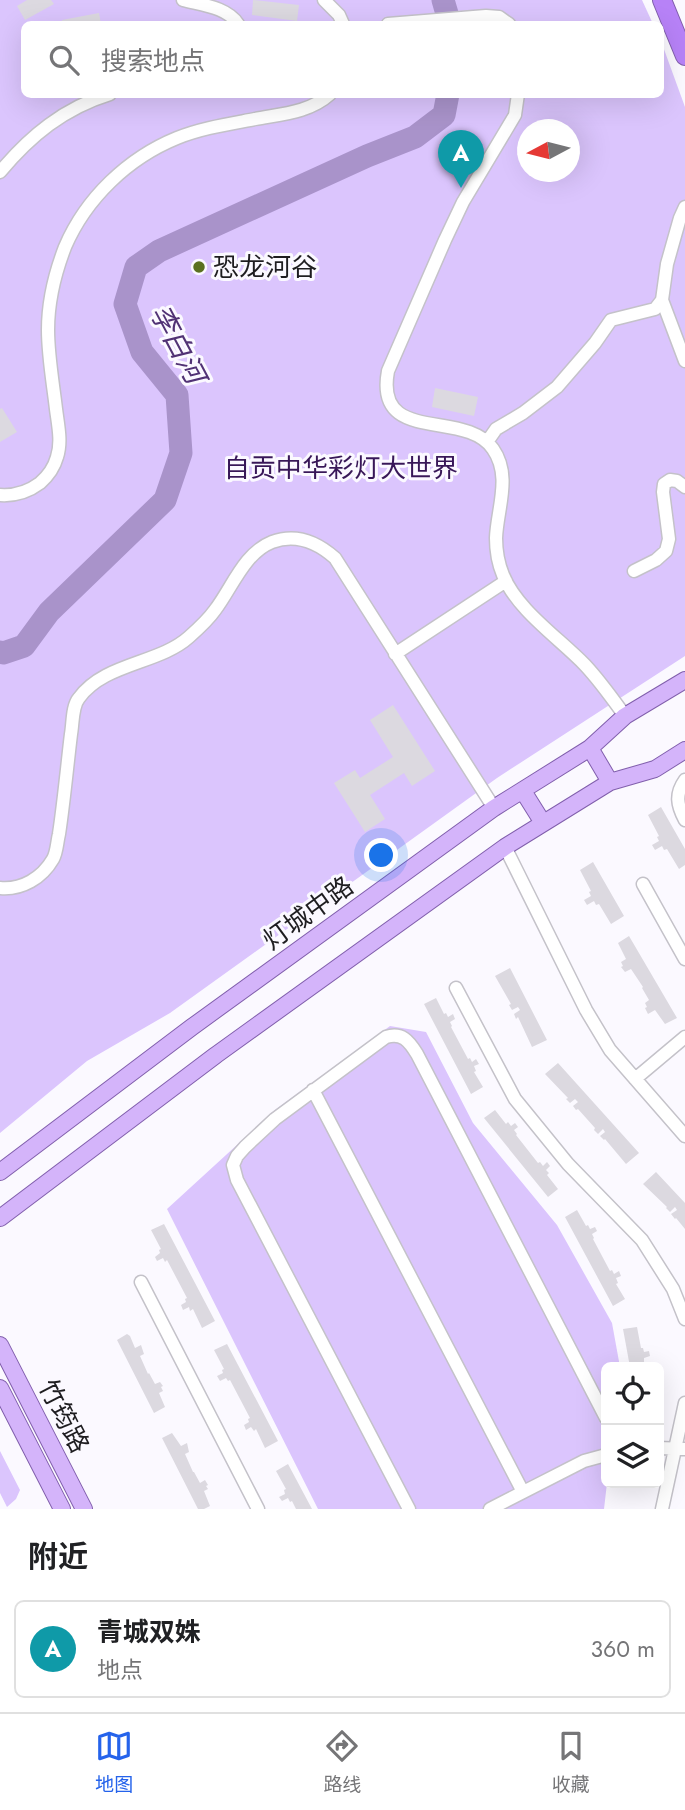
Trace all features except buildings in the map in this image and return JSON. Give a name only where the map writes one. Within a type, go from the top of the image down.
[{"type":"highway","points":[[662,0],[685,56]]},
{"type":"main road","name":"灯城中路","points":[[0,1172],[192,1027],[494,808],[590,748],[625,716],[685,680]]},
{"type":"main road","points":[[590,748],[610,782]]},
{"type":"main road","points":[[4,1217],[216,1055],[505,847],[610,782],[655,769],[685,750]]},
{"type":"main road","points":[[523,791],[542,823]]},
{"type":"main road","name":"竹筠路","points":[[0,1345],[84,1509]]},
{"type":"main road","name":"竹筠路","points":[[0,1388],[62,1509]]},
{"type":"street","points":[[183,0],[223,11],[236,21]]},
{"type":"street","points":[[324,0],[342,21]]},
{"type":"street","points":[[425,21],[486,16],[499,17],[505,21]]},
{"type":"street","points":[[0,172],[21,147],[49,124],[77,107],[100,98]]},
{"type":"street","points":[[0,495],[18,494],[37,485],[53,469],[58,456],[59,433],[49,352],[49,308],[53,284],[66,245],[72,231],[97,195],[129,165],[177,138],[208,128],[301,111],[325,98]]},
{"type":"street","points":[[517,98],[515,115],[463,202],[445,240],[391,362],[386,391],[389,403],[407,418],[467,431],[486,442],[497,457],[503,481],[496,538],[499,563],[506,581],[523,606],[594,676],[625,716]]},
{"type":"street","points":[[685,207],[667,264],[662,300],[685,361]]},
{"type":"street","points":[[486,442],[496,429],[523,413],[557,387],[611,320],[655,309],[662,300]]},
{"type":"street","points":[[634,570],[656,560],[666,551],[668,539],[664,484],[670,480],[677,481],[685,487]]},
{"type":"street","points":[[0,888],[25,884],[40,875],[55,857],[73,717],[78,699],[114,670],[162,653],[187,639],[214,611],[251,557],[262,547],[283,539],[306,540],[328,552],[340,566],[494,808]]},
{"type":"street","points":[[396,654],[506,581]]},
{"type":"street","points":[[685,780],[677,797],[685,820]]},
{"type":"street","points":[[505,847],[586,1010],[610,1050],[685,1136]]},
{"type":"street","points":[[643,884],[685,959]]},
{"type":"street","points":[[456,988],[515,1099],[568,1164],[642,1240],[673,1289],[685,1319]]},
{"type":"street","points":[[409,1509],[233,1166],[237,1156],[275,1119],[386,1037],[403,1037],[411,1043],[601,1408]]},
{"type":"street","points":[[635,1079],[685,1037]]},
{"type":"street","points":[[313,1090],[523,1492]]},
{"type":"street","points":[[141,1282],[258,1509]]},
{"type":"street","points":[[662,1509],[680,1449],[685,1403]]},
{"type":"street","points":[[490,1509],[508,1505],[523,1492],[584,1461],[601,1456]]},
{"type":"green space","name":"自贡中华彩灯大世界","points":[[0,0],[642,0],[652,21],[21,21],[21,98],[664,98],[664,49],[685,107],[685,656],[497,778],[170,1013],[87,1061],[0,1133]]},
{"type":"green space","points":[[390,1026],[426,1032],[473,1123],[557,1225],[612,1323],[619,1362],[601,1362],[601,1488],[606,1488],[604,1509],[318,1509],[167,1209],[275,1110]]},
{"type":"green space","points":[[0,1451],[20,1490],[16,1499],[7,1507],[0,1493]]},
{"type":"waterway","name":"李白河","points":[[443,0],[449,21]]},
{"type":"waterway","name":"李白河","points":[[0,652],[24,646],[49,612],[165,500],[181,453],[177,395],[142,352],[125,304],[136,267],[159,251],[367,156],[415,137],[444,115],[447,98]]},
{"type":"place","name":"青城双姝","points":[[461,188]]},
{"type":"place","name":"恐龙河谷","points":[[199,267]]}]
